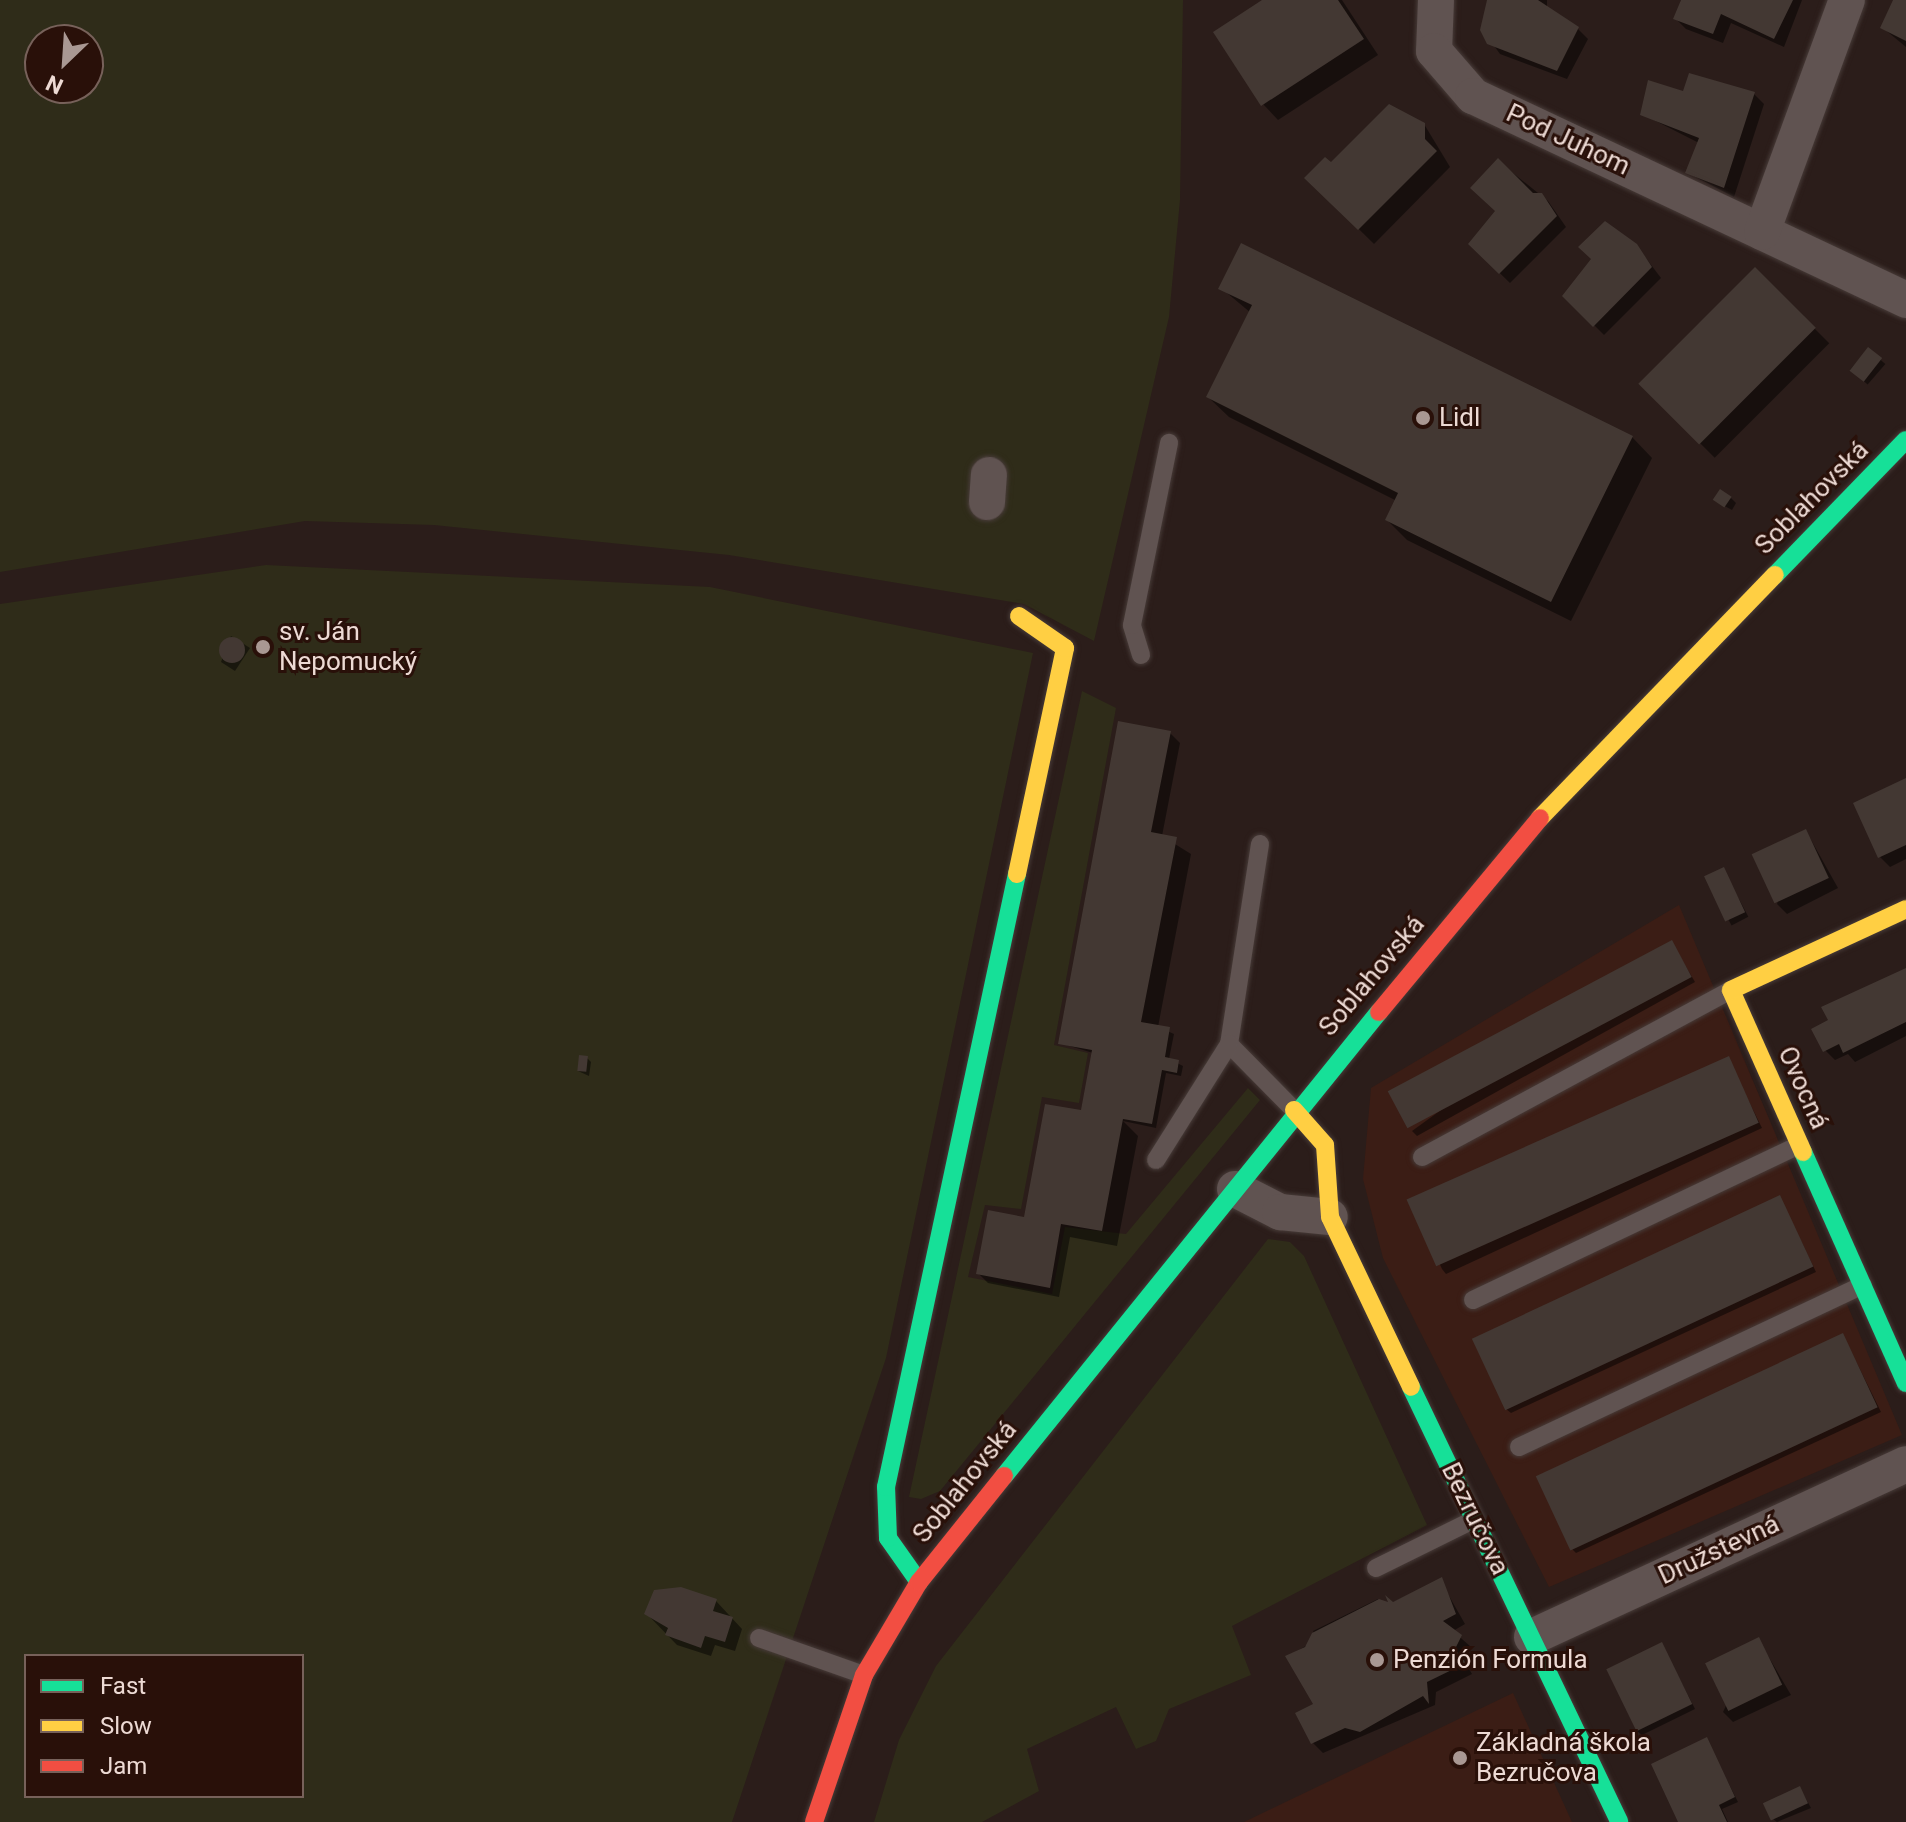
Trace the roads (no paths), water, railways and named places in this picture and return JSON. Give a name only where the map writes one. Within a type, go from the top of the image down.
[{"type":"street","name":"Pod Juhom","points":[[1436,0],[1434,51],[1473,96],[1906,300]]},
{"type":"street","points":[[1762,232],[1847,0]]},
{"type":"street","name":"Soblahovská","points":[[814,1822],[864,1675],[919,1582],[1235,1189],[1294,1110],[1583,769],[1906,440]]},
{"type":"street","name":"Soblahovská","points":[[919,1582],[888,1538],[886,1487],[1065,648],[1019,616]]},
{"type":"street","points":[[1731,990],[1906,909]]},
{"type":"street","name":"Ovocná","points":[[1731,990],[1906,1383]]},
{"type":"street","name":"Bezručova","points":[[1294,1110],[1325,1145],[1330,1217],[1619,1822]]},
{"type":"street","points":[[1235,1189],[1280,1212],[1330,1217]]},
{"type":"street","name":"Družstevná","points":[[1532,1637],[1906,1464]]},
{"type":"lane","points":[[1141,655],[1132,625],[1169,443]]},
{"type":"lane","points":[[1156,1160],[1229,1044],[1260,844]]},
{"type":"lane","points":[[1422,1157],[1731,990]]},
{"type":"lane","points":[[1229,1044],[1294,1110]]},
{"type":"lane","points":[[1473,1300],[1800,1145]]},
{"type":"lane","points":[[1519,1447],[1863,1285]]},
{"type":"lane","points":[[1376,1568],[1475,1519]]},
{"type":"lane","points":[[759,1638],[864,1675]]},
{"type":"place","name":"Lidl","points":[[1423,418]]},
{"type":"place","name":"sv. Ján Nepomucký","points":[[263,647]]},
{"type":"place","name":"Penzión Formula","points":[[1377,1660]]},
{"type":"place","name":"Základná škola Bezručova","points":[[1460,1758]]}]
